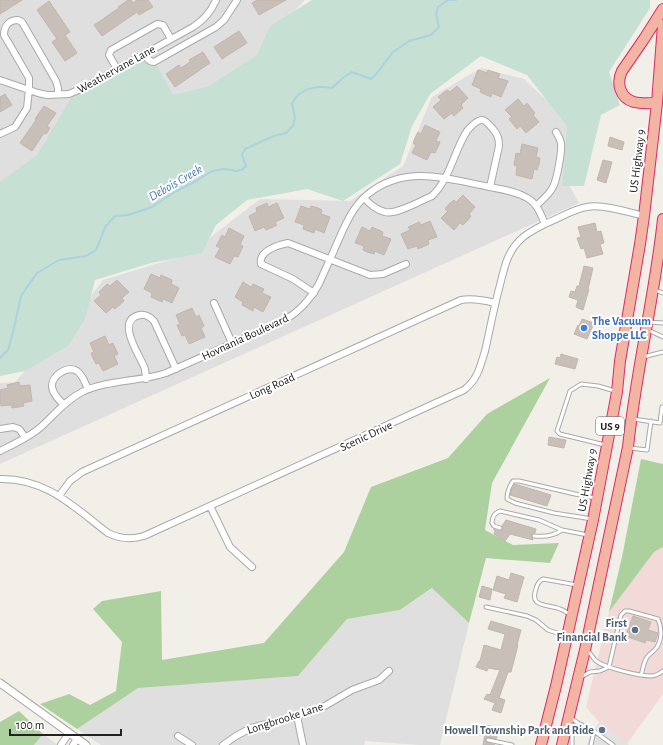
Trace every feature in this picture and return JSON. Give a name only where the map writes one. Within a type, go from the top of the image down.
[{"type":"highway","points":[[657,104],[633,102],[623,95],[619,83],[622,71],[663,10]]},
{"type":"highway","name":"US Highway 9","points":[[541,745],[568,636],[594,520],[617,392],[620,361],[644,216],[657,104],[663,25]]},
{"type":"highway","name":"US 9","points":[[562,745],[586,648],[628,447],[631,418],[653,289],[663,219]]},
{"type":"street","name":"Weathervane Lane","points":[[0,80],[47,95],[69,94],[79,90],[193,27],[208,15],[216,0]]},
{"type":"street","points":[[144,54],[151,62],[154,62],[216,27],[224,20],[237,0]]},
{"type":"street","points":[[0,134],[15,126],[27,108],[29,90],[29,78],[4,34],[4,29],[7,24],[15,20],[22,22],[56,81],[58,94]]},
{"type":"street","points":[[117,69],[109,55],[111,50],[157,24],[163,25],[171,39]]},
{"type":"street","points":[[364,198],[374,207],[383,212],[390,213],[397,212],[432,196],[444,178],[468,129],[478,120],[486,121],[497,133],[499,140],[490,187]]},
{"type":"street","points":[[536,206],[547,195],[553,187],[555,181],[561,152],[561,144],[556,132]]},
{"type":"street","name":"Hovnania Boulevard","points":[[0,451],[35,432],[64,405],[88,390],[103,385],[166,373],[285,320],[294,314],[302,308],[314,293],[355,208],[364,198],[378,187],[396,179],[418,175],[429,176],[490,187],[522,195],[530,200],[540,211],[545,224]]},
{"type":"street","name":"Scenic Drive","points":[[0,479],[30,482],[52,491],[108,533],[127,539],[144,536],[464,390],[474,381],[480,371],[495,303],[506,263],[512,249],[519,240],[528,233],[545,224],[580,209],[593,206],[610,208],[644,216]]},
{"type":"street","points":[[314,293],[293,279],[261,264],[260,258],[269,250],[288,243],[370,275],[382,274],[406,264]]},
{"type":"street","name":"Long Road","points":[[59,496],[70,481],[82,472],[461,300],[477,299],[495,303]]},
{"type":"street","points":[[214,303],[232,343]]},
{"type":"street","points":[[146,378],[145,369],[128,330],[132,319],[138,316],[146,315],[154,321],[176,369]]},
{"type":"street","points":[[64,405],[52,387],[53,381],[61,372],[74,370],[78,372],[83,377],[88,390]]},
{"type":"street","points":[[0,429],[13,427],[19,429],[25,437]]},
{"type":"street","points":[[210,506],[230,547],[252,567]]},
{"type":"street","name":"Longbrooke Lane","points":[[223,745],[251,728],[297,716],[323,707],[352,690],[380,680],[389,671]]},
{"type":"street","points":[[0,683],[69,733],[75,742],[86,745]]},
{"type":"street","points":[[297,716],[303,745]]},
{"type":"street","points":[[61,745],[69,733]]},
{"type":"street","points":[[178,736],[192,745]]},
{"type":"lane","points":[[653,289],[663,293]]},
{"type":"lane","points":[[646,325],[663,323]]},
{"type":"lane","points":[[646,325],[663,337]]},
{"type":"lane","points":[[641,357],[663,352]]},
{"type":"lane","points":[[607,446],[560,434],[557,431],[570,391],[581,384],[598,386],[617,392]]},
{"type":"lane","points":[[631,418],[660,423],[663,407]]},
{"type":"lane","points":[[628,447],[647,450],[651,421]]},
{"type":"lane","points":[[594,520],[554,513],[515,503],[507,499],[507,494],[513,481],[519,480],[597,498]]},
{"type":"lane","points":[[500,528],[494,526],[492,523],[492,518],[496,512],[500,511],[540,520],[562,530],[590,536]]},
{"type":"lane","points":[[534,536],[547,536],[562,530]]},
{"type":"lane","points":[[572,616],[560,609],[537,602],[534,595],[535,589],[543,579],[579,585]]},
{"type":"lane","points":[[486,607],[526,616],[536,620],[548,630],[568,636]]},
{"type":"lane","points":[[609,667],[621,615],[625,611],[629,611],[658,619],[661,624],[659,642],[657,647],[646,659],[641,675]]},
{"type":"lane","points":[[586,648],[595,660],[609,667],[641,675],[652,676],[658,675],[663,671]]},
{"type":"lane","points":[[578,679],[590,672],[600,671],[609,667]]},
{"type":"lane","points":[[569,717],[594,731],[613,745]]},
{"type":"lane","points":[[569,717],[572,730],[572,745]]},
{"type":"lane","points":[[591,745],[594,731]]},
{"type":"lane","points":[[488,740],[512,745]]},
{"type":"shaded area","points":[[0,0],[305,0],[263,43],[247,90],[40,158],[0,183]]},
{"type":"shaded area","points":[[481,68],[524,79],[580,131],[568,183],[579,203],[0,464],[0,383],[15,382],[85,304],[103,280],[189,254],[260,199],[350,201],[403,166],[432,97]]},
{"type":"shaded area","points":[[663,547],[663,694],[627,744],[599,722],[586,707],[609,612],[654,552]]},
{"type":"shaded area","points":[[433,588],[469,623],[440,745],[365,741],[364,745],[101,745],[77,729],[138,687],[298,676],[347,619],[400,610]]},
{"type":"shaded area","name":"Howell Township Park and Ride","points":[[599,722],[629,745],[587,745]]},
{"type":"shaded area","points":[[43,734],[58,745],[34,745]]},
{"type":"green space","points":[[312,0],[650,0],[650,8],[609,72],[620,105],[601,115],[584,186],[562,186],[567,126],[527,75],[481,56],[430,94],[412,126],[400,164],[343,201],[307,189],[247,200],[216,225],[202,253],[151,263],[95,280],[85,319],[68,346],[25,371],[0,376],[0,182],[37,155],[71,98],[150,53],[173,95],[207,87],[257,55],[270,26]]},
{"type":"green space","points":[[550,378],[492,483],[485,530],[513,545],[559,543],[550,563],[486,558],[469,623],[432,588],[400,610],[347,619],[298,676],[138,688],[77,729],[40,704],[69,694],[90,705],[116,691],[122,642],[93,609],[102,601],[161,591],[162,660],[264,643],[344,552],[371,487],[448,458],[487,414]]},
{"type":"green space","points":[[641,459],[663,464],[663,547],[654,552],[609,612],[622,557]]},
{"type":"green space","points":[[19,711],[43,734],[34,745],[0,745],[0,722]]},
{"type":"building","points":[[0,0],[22,0],[0,14]]},
{"type":"building","points":[[128,0],[131,0],[133,3],[137,0],[148,0],[153,7],[139,15],[137,12],[102,36],[94,25]]},
{"type":"building","points":[[257,0],[286,0],[259,15],[252,3]]},
{"type":"building","points":[[49,1],[70,32],[65,35],[77,53],[65,61],[52,42],[57,39],[37,10]]},
{"type":"building","points":[[239,31],[247,43],[222,59],[214,47]]},
{"type":"building","points":[[203,52],[210,63],[175,87],[166,74],[179,65],[181,68],[191,61],[189,60]]},
{"type":"building","points":[[478,70],[487,73],[488,70],[500,74],[498,78],[508,81],[501,97],[492,93],[491,97],[480,92],[481,89],[472,85]]},
{"type":"building","points":[[457,86],[468,98],[461,105],[463,108],[454,116],[452,113],[444,119],[433,107],[441,100],[438,97],[447,90],[450,92]]},
{"type":"building","points":[[5,94],[12,105],[0,112],[0,97]]},
{"type":"building","points":[[518,99],[524,106],[527,103],[535,113],[533,115],[539,122],[526,133],[520,126],[517,129],[509,119],[512,117],[505,110]]},
{"type":"building","points":[[44,106],[56,113],[47,126],[50,128],[46,134],[44,133],[32,151],[20,143]]},
{"type":"building","points":[[425,125],[440,132],[436,141],[440,142],[437,149],[435,153],[431,152],[427,160],[412,153],[416,145],[413,143],[416,136],[418,132],[421,134]]},
{"type":"building","points":[[610,137],[624,142],[622,150],[608,146]]},
{"type":"building","points":[[522,144],[538,148],[536,157],[540,158],[539,164],[537,170],[534,169],[532,179],[516,175],[517,166],[514,165],[516,153],[520,154]]},
{"type":"building","points":[[603,160],[612,162],[606,183],[597,180]]},
{"type":"building","points":[[463,195],[475,207],[469,214],[471,216],[467,221],[463,225],[460,223],[454,230],[441,218],[448,211],[445,209],[449,204],[454,200],[456,202]]},
{"type":"building","points":[[267,203],[268,207],[277,203],[284,218],[275,222],[277,225],[271,228],[266,230],[264,227],[255,231],[249,216],[257,212],[256,208]]},
{"type":"building","points":[[301,206],[310,209],[311,206],[318,208],[322,210],[321,214],[330,217],[324,233],[315,229],[314,233],[303,229],[304,225],[295,222]]},
{"type":"building","points":[[430,221],[437,237],[428,240],[429,244],[418,249],[417,246],[408,249],[401,234],[410,230],[408,227],[419,222],[421,225]]},
{"type":"building","points":[[595,223],[597,232],[601,231],[604,243],[600,244],[603,254],[587,258],[584,248],[581,249],[577,238],[581,237],[578,227]]},
{"type":"building","points":[[362,227],[370,231],[372,227],[383,232],[382,236],[391,239],[384,255],[375,251],[374,254],[367,252],[363,250],[364,246],[355,243]]},
{"type":"building","points":[[229,228],[244,236],[240,245],[243,246],[238,257],[234,256],[230,264],[215,257],[220,248],[216,246],[222,235],[225,237]]},
{"type":"building","points":[[584,266],[593,268],[583,310],[576,307],[578,300],[569,297],[571,291],[575,292],[577,286],[579,286]]},
{"type":"building","points":[[151,274],[160,278],[161,275],[172,280],[171,284],[179,288],[172,303],[163,299],[162,302],[151,297],[152,293],[144,289]]},
{"type":"building","points":[[117,280],[129,292],[122,298],[124,301],[115,309],[113,307],[106,313],[94,301],[101,295],[99,292],[107,284],[110,286]]},
{"type":"building","points":[[243,282],[251,287],[253,284],[264,289],[262,293],[271,297],[263,312],[254,307],[253,311],[242,305],[243,302],[235,297]]},
{"type":"building","points":[[192,308],[196,317],[199,315],[204,326],[201,328],[205,337],[189,344],[185,335],[182,336],[177,325],[180,324],[176,315]]},
{"type":"building","points":[[582,319],[594,323],[587,339],[574,334]]},
{"type":"building","points":[[105,336],[109,345],[113,343],[118,354],[114,356],[118,364],[103,371],[99,363],[96,364],[94,360],[91,353],[94,352],[90,343]]},
{"type":"building","points":[[561,354],[578,359],[575,369],[555,364],[557,357],[560,358]]},
{"type":"building","points":[[19,382],[20,386],[30,385],[32,401],[23,403],[24,406],[19,407],[12,408],[11,405],[1,406],[0,390],[8,388],[7,385]]},
{"type":"building","points":[[549,437],[566,440],[564,448],[548,445]]},
{"type":"building","points":[[515,484],[551,495],[547,506],[510,495]]},
{"type":"building","points":[[506,520],[536,529],[535,533],[531,535],[533,540],[510,534],[505,541],[494,534],[495,530],[493,529],[499,531],[502,530],[502,526]]},
{"type":"building","points":[[511,573],[524,577],[517,602],[504,598],[506,594],[493,590],[497,576],[509,580]]},
{"type":"building","points":[[482,586],[492,589],[490,600],[479,597]]},
{"type":"building","points":[[633,616],[651,622],[648,630],[658,633],[655,642],[646,640],[645,643],[628,637],[629,633],[627,632]]},
{"type":"building","points":[[491,621],[521,630],[511,672],[508,672],[499,698],[505,700],[501,713],[492,710],[495,703],[484,699],[487,694],[490,695],[500,670],[488,668],[487,671],[476,667],[480,661],[484,645],[501,650],[505,634],[488,629]]},
{"type":"building","points":[[486,725],[499,728],[496,739],[487,737],[485,740],[486,742],[495,745],[483,745]]},
{"type":"waterway","name":"Debois Creek","points":[[0,358],[8,350],[21,296],[37,273],[59,260],[86,256],[96,250],[105,227],[115,216],[128,215],[152,207],[212,171],[224,169],[237,171],[243,169],[246,166],[242,155],[245,149],[274,136],[286,133],[293,126],[295,117],[292,104],[299,94],[314,88],[332,88],[352,72],[371,79],[393,52],[409,41],[431,35],[439,27],[436,15],[438,7],[448,0],[456,0]]},
{"type":"place","name":"The Vacuum Shoppe LLC","points":[[584,328]]},
{"type":"place","name":"First Financial Bank","points":[[635,630]]},
{"type":"place","name":"Howell Township Park and Ride","points":[[602,730]]}]
